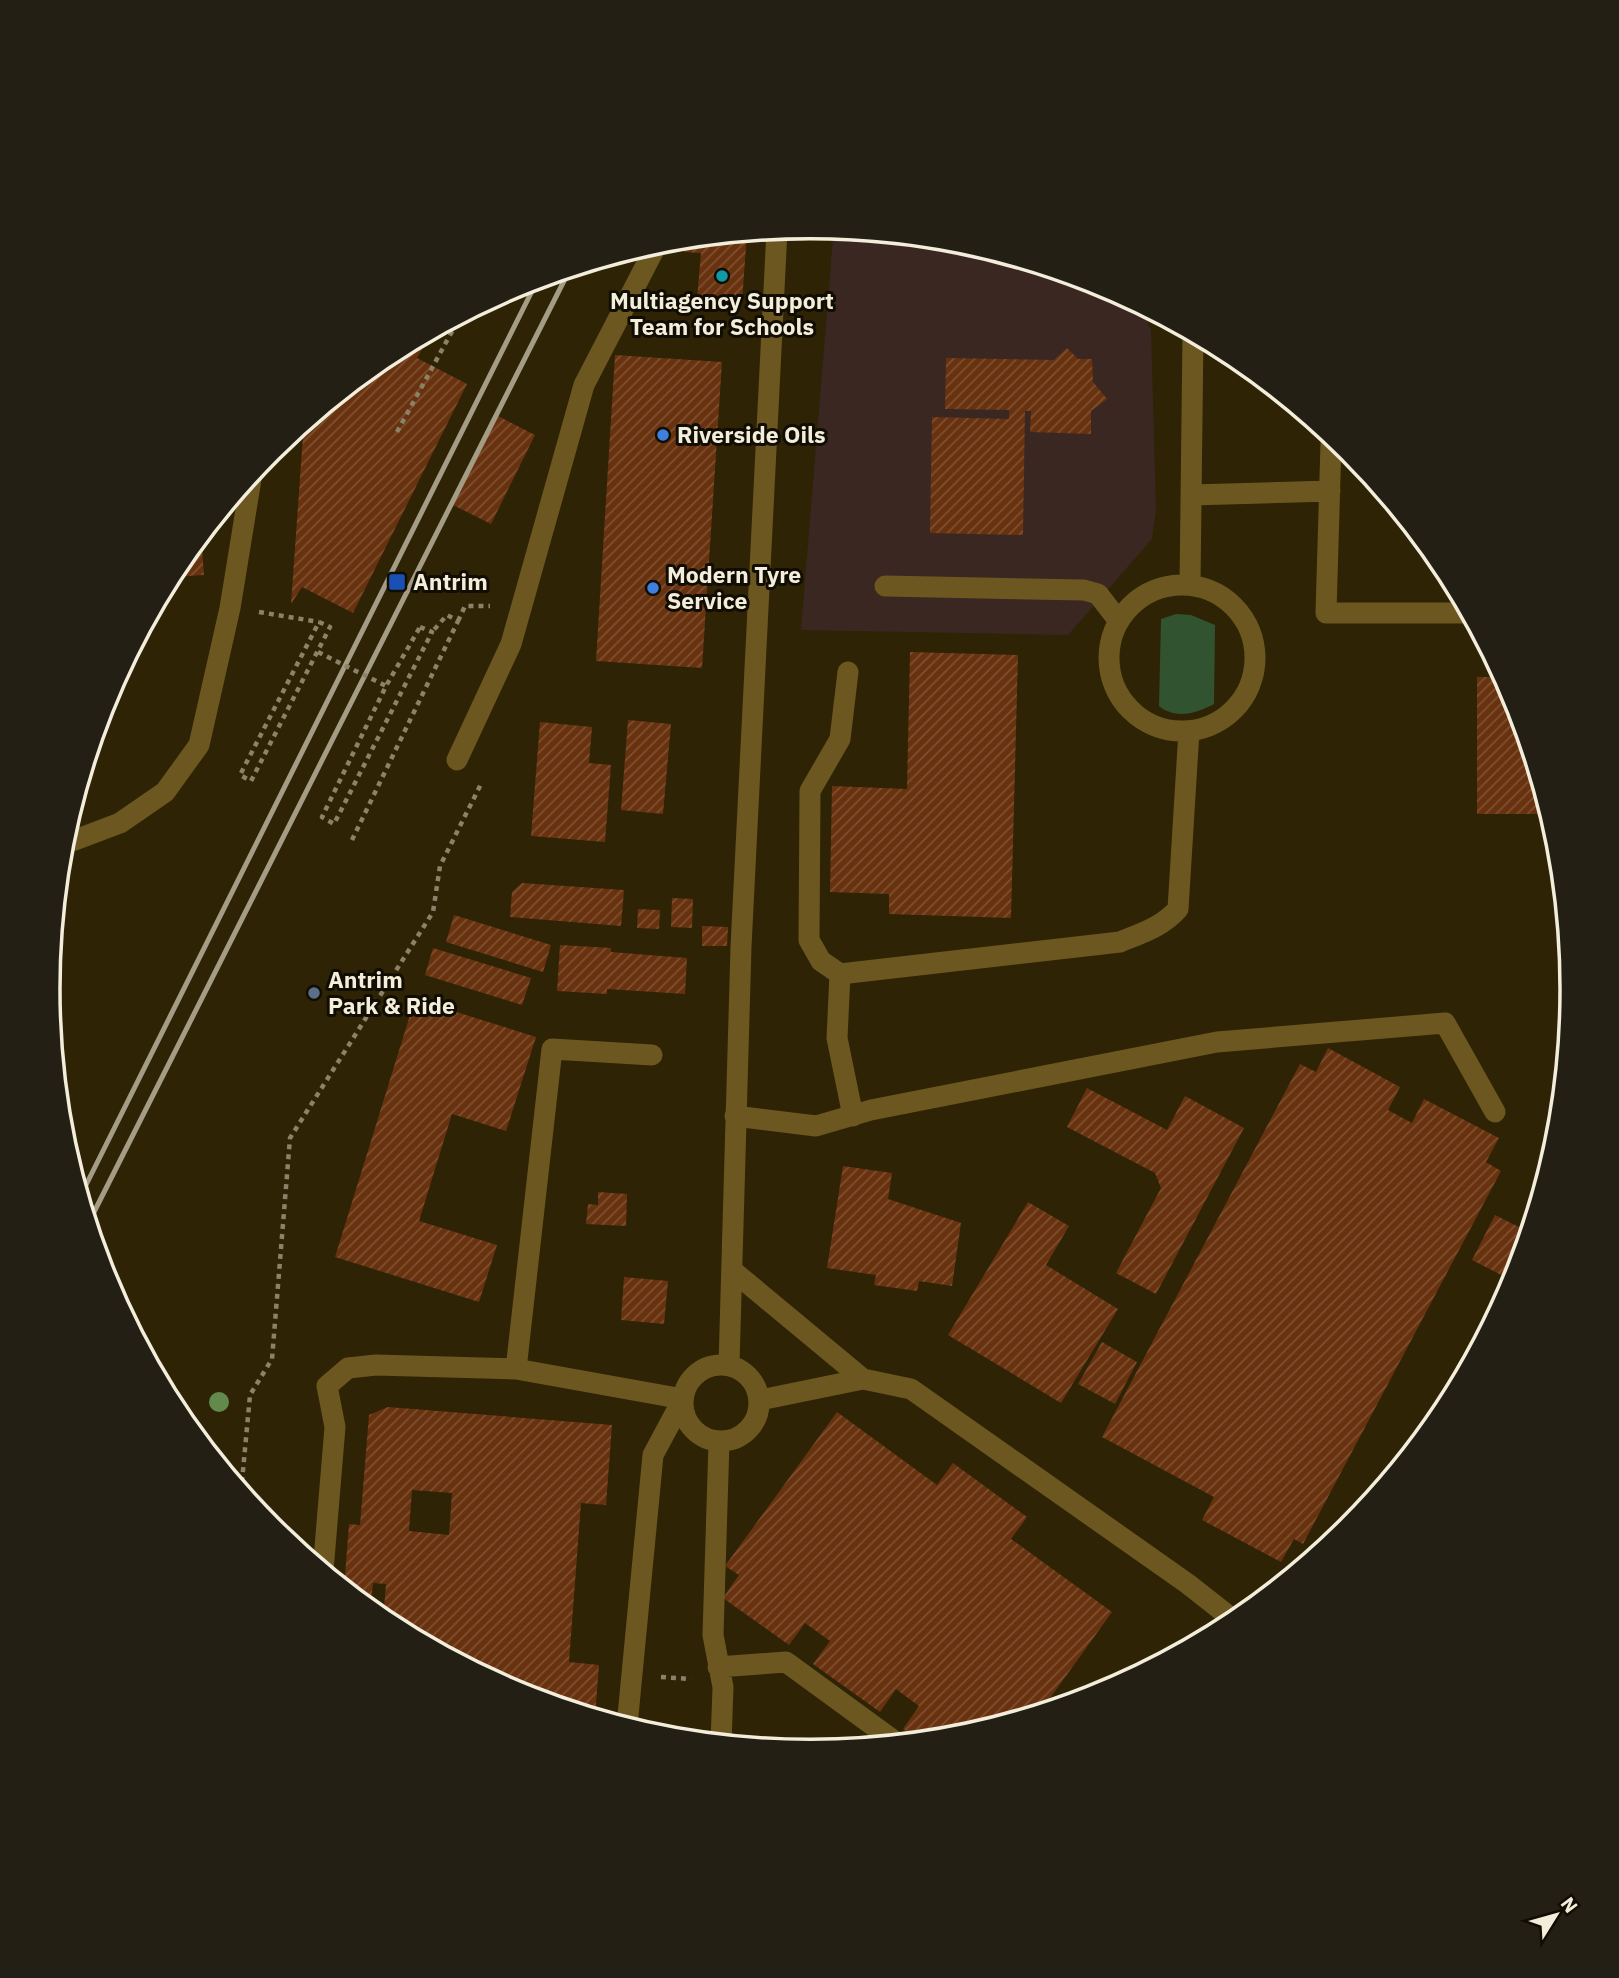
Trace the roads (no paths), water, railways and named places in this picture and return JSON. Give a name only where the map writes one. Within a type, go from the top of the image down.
[{"type":"lane","points":[[729,1365],[741,947],[777,240]]},
{"type":"lane","points":[[460,754],[511,644],[584,385],[651,256]]},
{"type":"lane","points":[[1190,585],[1193,344]]},
{"type":"lane","points":[[1331,450],[1326,614],[1458,613]]},
{"type":"lane","points":[[75,840],[120,823],[165,792],[199,746],[230,608],[249,491]]},
{"type":"lane","points":[[1191,495],[1330,491]]},
{"type":"lane","points":[[1176,584],[1201,586],[1224,597],[1242,615],[1253,638],[1256,664],[1250,688],[1235,709],[1214,724],[1189,731],[1166,730],[1145,721],[1127,706],[1114,687],[1108,664],[1110,641],[1118,620],[1133,601],[1153,589],[1176,584]]},
{"type":"lane","points":[[885,586],[1084,590],[1098,594],[1118,620]]},
{"type":"lane","points":[[848,672],[841,738],[810,791],[809,940],[821,961],[841,974],[1120,942],[1152,930],[1168,920],[1178,909],[1189,731]]},
{"type":"lane","points":[[841,974],[837,1038],[853,1116]]},
{"type":"lane","points":[[735,1116],[816,1126],[853,1116],[1216,1042],[1445,1023],[1495,1112]]},
{"type":"lane","points":[[516,1369],[552,1049],[652,1055]]},
{"type":"lane","points":[[733,1271],[863,1379]]},
{"type":"lane","points":[[628,1716],[653,1455],[683,1399],[685,1389],[698,1372],[718,1364],[741,1369],[750,1376],[757,1387],[759,1413],[744,1434],[719,1442],[698,1434],[691,1427],[686,1419],[683,1399]]},
{"type":"lane","points":[[324,1560],[335,1427],[327,1386],[348,1368],[376,1365],[516,1369],[683,1399]]},
{"type":"lane","points":[[760,1400],[863,1379],[911,1389],[1188,1584],[1225,1613]]},
{"type":"lane","points":[[719,1442],[713,1636],[723,1687],[722,1734]]},
{"type":"lane","points":[[718,1667],[786,1662],[886,1735]]},
{"type":"railway","points":[[94,1213],[564,280]]},
{"type":"railway","points":[[86,1185],[531,293]]},
{"type":"place","name":"Multiagency Support Team for Schools","points":[[722,276]]},
{"type":"place","name":"Riverside Oils","points":[[663,435]]},
{"type":"place","name":"Antrim","points":[[397,582]]},
{"type":"place","name":"Modern Tyre Service","points":[[653,588]]},
{"type":"place","name":"Antrim Park & Ride","points":[[314,993]]}]
